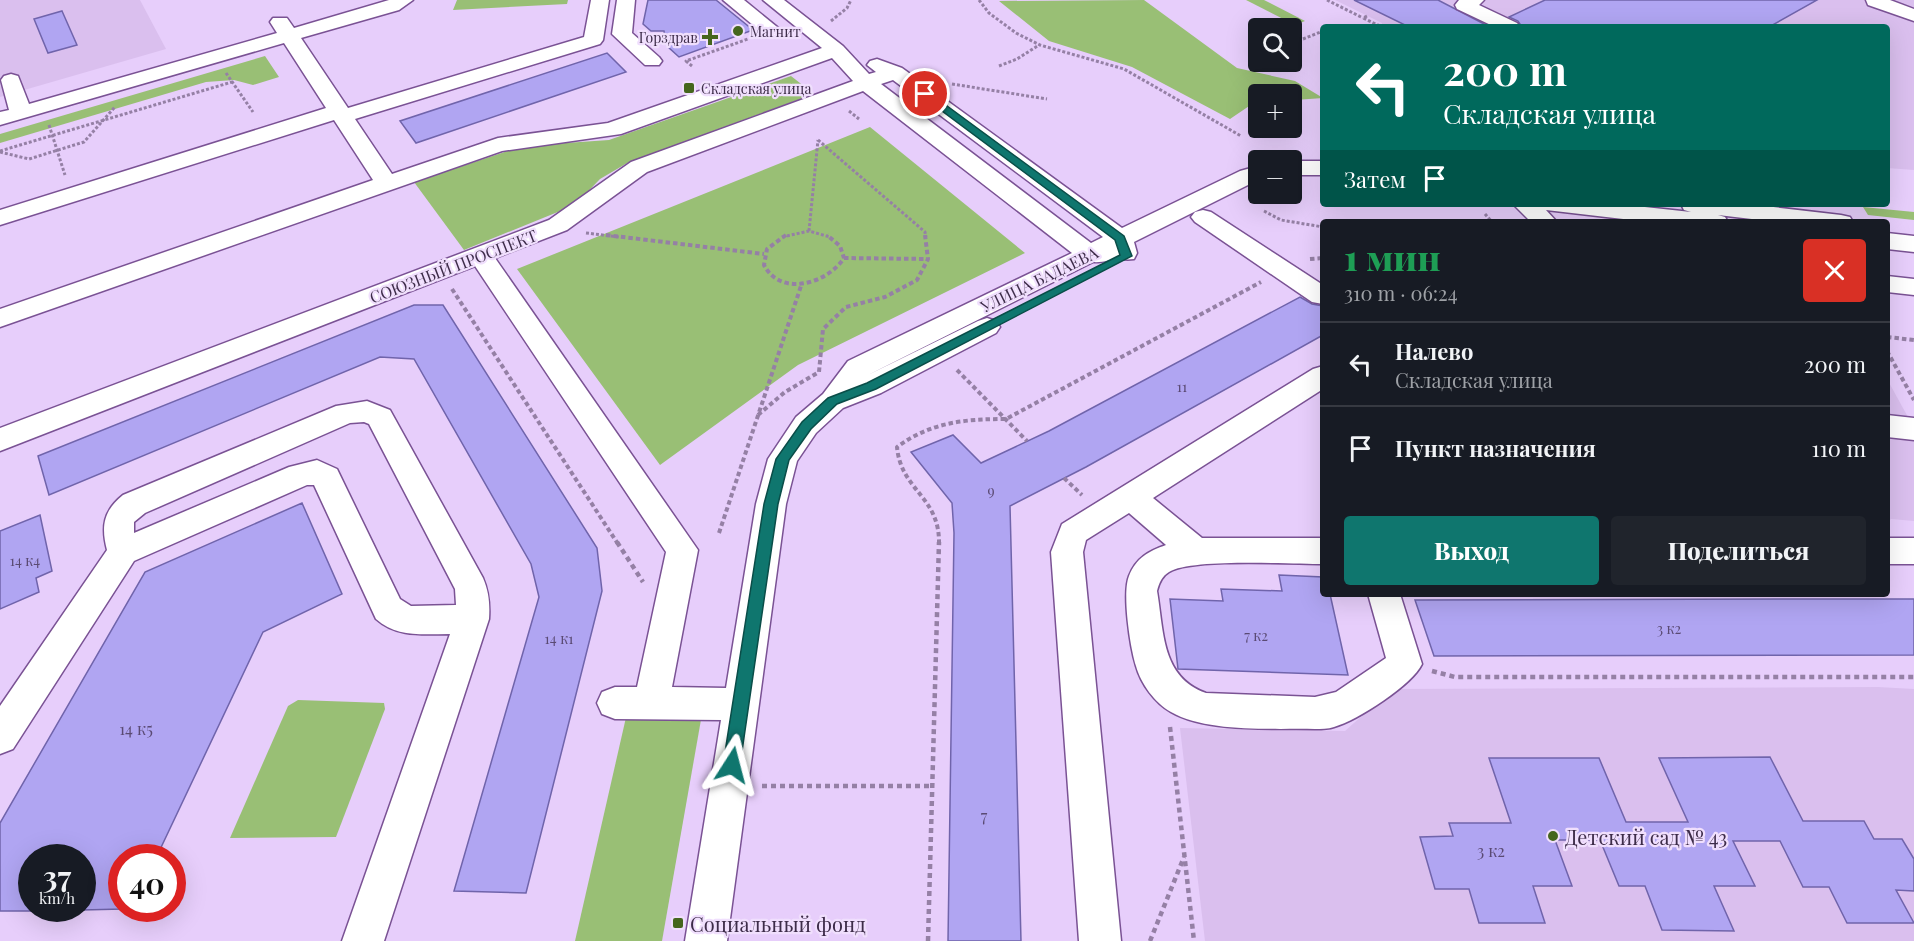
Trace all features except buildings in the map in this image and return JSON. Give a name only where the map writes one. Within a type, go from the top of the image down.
[{"type":"street","points":[[0,118],[285,29],[392,6],[404,0]]},
{"type":"street","points":[[592,40],[600,0]]},
{"type":"street","points":[[622,34],[626,0]]},
{"type":"street","points":[[732,0],[771,31]]},
{"type":"street","points":[[772,0],[836,50],[866,83],[1089,254],[1123,247]]},
{"type":"street","points":[[1475,0],[1464,5],[1504,24]]},
{"type":"street","points":[[1875,1],[1914,15]]},
{"type":"street","points":[[285,29],[387,184]]},
{"type":"street","points":[[0,218],[341,113],[438,89],[592,40],[622,34]]},
{"type":"street","points":[[622,34],[652,61]]},
{"type":"street","points":[[0,318],[498,145],[533,139],[584,135],[613,129],[836,50],[895,72],[1123,247]]},
{"type":"street","name":"СОЮЗНЫЙ ПРОСПЕКТ","points":[[0,440],[558,225],[576,215],[619,179],[639,167],[895,72]]},
{"type":"street","points":[[11,80],[21,112]]},
{"type":"street","points":[[1302,168],[1320,168]]},
{"type":"street","name":"УЛИЦА БАДАЕВА","points":[[833,401],[872,386],[1248,176]]},
{"type":"street","points":[[1302,182],[1320,182]]},
{"type":"street","name":"УЛИЦА БАДАЕВА","points":[[1123,247],[1203,217],[1248,204]]},
{"type":"street","points":[[1528,207],[1542,219]]},
{"type":"street","points":[[1578,207],[1688,219]]},
{"type":"street","points":[[1712,207],[1817,219]]},
{"type":"street","points":[[1203,217],[1320,296]]},
{"type":"street","points":[[1890,227],[1914,229]]},
{"type":"street","points":[[1890,241],[1914,243]]},
{"type":"street","name":"УЛИЦА БАДАЕВА","points":[[706,941],[771,504],[783,459],[806,425],[833,401],[858,368],[1089,254]]},
{"type":"street","points":[[480,255],[682,550],[651,703]]},
{"type":"street","points":[[1890,284],[1914,287]]},
{"type":"street","points":[[1100,941],[1067,552],[1073,534],[1320,378]]},
{"type":"street","points":[[123,552],[116,526],[122,513],[135,504],[346,413],[367,411],[380,417],[471,588],[473,603],[472,619],[363,941]]},
{"type":"street","points":[[1890,426],[1914,429]]},
{"type":"street","points":[[0,737],[123,552],[300,475],[317,471],[326,477],[388,609],[398,618],[411,620],[472,619]]},
{"type":"street","points":[[1130,496],[1194,551]]},
{"type":"street","points":[[1320,551],[1194,551],[1172,556],[1156,563],[1145,576],[1141,591],[1154,666],[1166,687],[1184,700],[1206,709],[1315,713],[1334,711],[1405,664],[1385,597]]},
{"type":"street","points":[[1890,551],[1914,551]]},
{"type":"street","points":[[615,703],[741,704]]},
{"type":"path","points":[[830,22],[847,8],[851,0]]},
{"type":"path","points":[[979,0],[990,13],[1016,33],[1040,45],[1124,69],[1241,136]]},
{"type":"path","points":[[1327,0],[1376,24]]},
{"type":"path","points":[[1363,18],[1367,16]]},
{"type":"path","points":[[692,66],[686,61],[771,31]]},
{"type":"path","points":[[1303,39],[1320,32]]},
{"type":"path","points":[[999,66],[1017,59],[1040,45]]},
{"type":"path","points":[[225,72],[254,112]]},
{"type":"path","points":[[0,151],[232,82]]},
{"type":"path","points":[[952,84],[1047,99]]},
{"type":"path","points":[[0,151],[29,159],[84,142],[117,104]]},
{"type":"path","points":[[48,124],[72,195]]},
{"type":"path","points":[[758,416],[785,392],[819,372],[823,329],[846,307],[885,297],[917,280],[928,259],[925,232],[818,140],[809,231]]},
{"type":"path","points":[[1265,204],[1281,220],[1320,226]]},
{"type":"path","points":[[1485,214],[1489,219]]},
{"type":"path","points":[[809,231],[821,233],[839,243],[844,258],[833,274],[802,283],[781,280],[764,268],[764,254],[772,242],[783,236],[809,231]]},
{"type":"path","points":[[582,232],[764,254]]},
{"type":"path","points":[[844,258],[928,259]]},
{"type":"path","points":[[928,941],[939,526],[935,512],[927,498],[907,481],[897,464],[897,447],[911,435],[940,422],[1006,419],[1302,260],[1320,258]]},
{"type":"path","points":[[719,533],[802,283]]},
{"type":"path","points":[[1890,337],[1914,340]]},
{"type":"path","points":[[1890,356],[1914,400]]},
{"type":"path","points":[[957,370],[1027,441]]},
{"type":"path","points":[[1405,664],[1455,677],[1914,677]]},
{"type":"path","points":[[1166,687],[1194,941]]},
{"type":"path","points":[[762,786],[931,786]]},
{"type":"path","points":[[1150,941],[1185,856]]},
{"type":"shaded area","points":[[0,0],[140,0],[166,49],[0,97]]},
{"type":"shaded area","points":[[1335,0],[1914,0],[1914,170],[1890,168],[1890,24],[1382,23]]},
{"type":"shaded area","points":[[1890,384],[1914,428],[1914,521],[1891,519]]},
{"type":"shaded area","name":"Детский сад № 43","points":[[1878,687],[1914,689],[1914,941],[1205,941],[1180,728],[1345,731],[1392,689]]},
{"type":"green space","points":[[457,0],[568,0],[567,4],[453,10]]},
{"type":"green space","points":[[1144,0],[1237,68],[1300,84],[1248,84],[1248,107],[1230,119],[1132,67],[1049,41],[999,1]]},
{"type":"green space","points":[[1246,0],[1264,0],[1299,18],[1281,18]]},
{"type":"green space","points":[[265,56],[279,77],[253,85],[234,80],[206,82],[0,143],[0,134]]},
{"type":"green space","points":[[791,76],[814,94],[629,162],[600,179],[575,205],[464,250],[414,182],[523,146],[609,140]]},
{"type":"green space","points":[[1302,85],[1320,96],[1320,98],[1302,100]]},
{"type":"green space","points":[[870,127],[1025,253],[798,365],[660,465],[517,269]]},
{"type":"green space","points":[[1863,207],[1914,212],[1914,220],[1868,215]]},
{"type":"green space","points":[[298,700],[384,703],[385,709],[336,837],[230,838],[288,706]]},
{"type":"green space","points":[[627,713],[702,714],[662,941],[575,941]]},
{"type":"place","name":"Магнит","points":[[738,31]]},
{"type":"place","name":"Горздрав","points":[[710,37]]},
{"type":"place","name":"Складская улица","points":[[689,88]]},
{"type":"place","name":"Детский сад № 43","points":[[1553,836]]},
{"type":"place","name":"Социальный фонд","points":[[678,923]]},
{"type":"route","points":[[732,765],[771,504],[783,459],[806,425],[833,401],[872,386],[1126,256],[1120,238],[925,94]]}]
